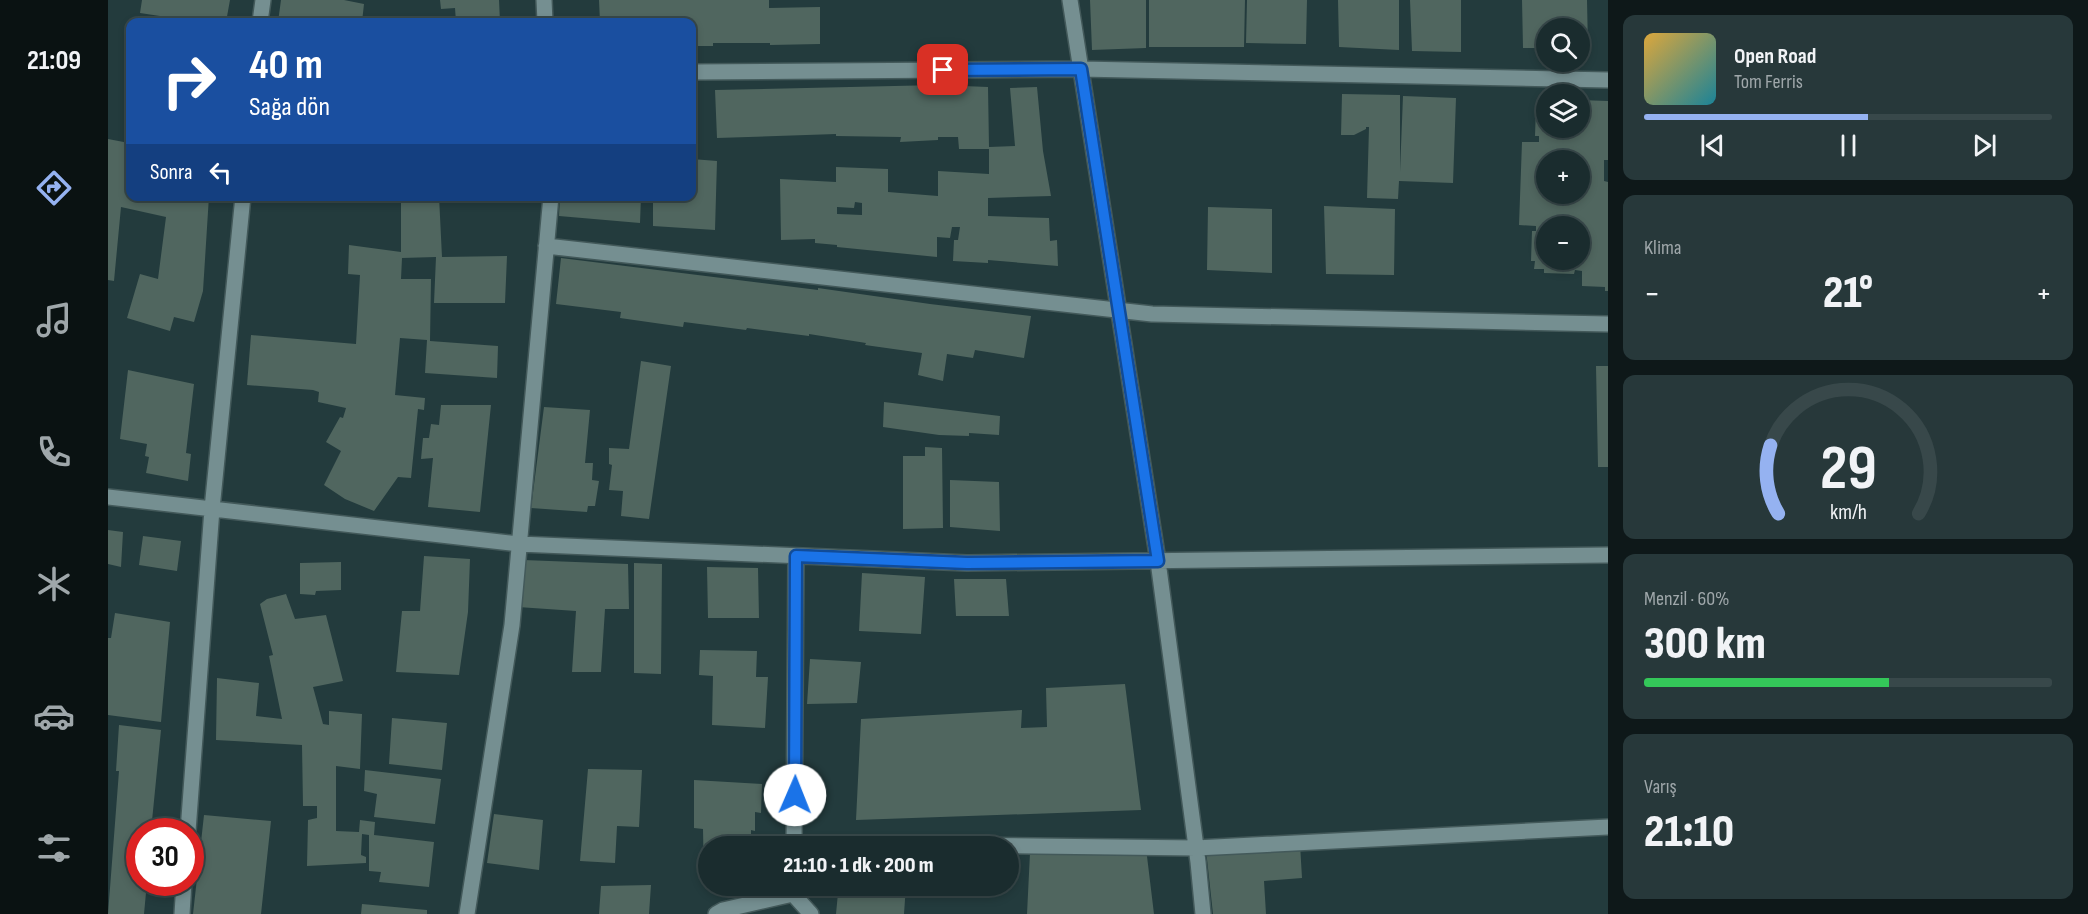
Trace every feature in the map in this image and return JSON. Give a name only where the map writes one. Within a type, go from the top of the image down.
[{"type":"street","points":[[261,18],[263,0]]},
{"type":"street","points":[[544,0],[546,18]]},
{"type":"street","points":[[1070,0],[1158,561],[1203,914]]},
{"type":"street","points":[[696,72],[1081,69],[1608,80]]},
{"type":"street","points":[[189,818],[212,509],[243,201]]},
{"type":"street","points":[[466,914],[512,625],[550,201]]},
{"type":"street","points":[[546,246],[1152,314],[1608,324]]},
{"type":"street","points":[[108,497],[519,544],[967,563],[1608,555]]},
{"type":"street","points":[[794,836],[796,556]]},
{"type":"street","points":[[1019,847],[1196,848],[1608,827]]},
{"type":"street","points":[[182,914],[183,896]]},
{"type":"street","points":[[716,914],[772,896]]},
{"type":"street","points":[[798,896],[811,914]]},
{"type":"building","points":[[142,0],[230,0],[227,18],[173,18],[140,13]]},
{"type":"building","points":[[281,0],[344,0],[364,4],[362,18],[279,18]]},
{"type":"building","points":[[440,0],[499,0],[500,18],[456,18],[455,8],[441,9]]},
{"type":"building","points":[[599,0],[769,0],[769,8],[820,7],[820,44],[713,43],[713,46],[696,46],[696,18],[600,18]]},
{"type":"building","points":[[1090,0],[1146,0],[1146,48],[1092,50]]},
{"type":"building","points":[[1149,0],[1245,0],[1244,47],[1149,47]]},
{"type":"building","points":[[1247,0],[1307,0],[1306,44],[1246,43]]},
{"type":"building","points":[[1338,0],[1399,0],[1399,50],[1339,47]]},
{"type":"building","points":[[1410,0],[1461,0],[1461,52],[1412,51]]},
{"type":"building","points":[[1522,0],[1587,0],[1587,18],[1536,18],[1536,48],[1523,48]]},
{"type":"building","points":[[938,85],[988,87],[989,147],[1015,146],[1010,88],[1037,87],[1043,151],[1051,196],[988,198],[988,216],[1049,218],[1050,241],[1057,240],[1058,266],[988,260],[988,263],[953,261],[954,240],[958,240],[960,227],[952,227],[950,238],[937,237],[937,257],[837,247],[837,245],[815,243],[815,239],[781,240],[780,179],[836,182],[836,167],[888,169],[888,192],[938,196],[938,171],[989,174],[989,149],[959,149],[958,137],[900,142],[901,137],[836,136],[836,134],[717,138],[715,90]],"holes":[[[855,202],[862,203],[862,215],[837,214],[837,207],[854,208]]]},
{"type":"building","points":[[1342,94],[1400,95],[1400,172],[1403,96],[1456,98],[1453,183],[1399,181],[1398,199],[1367,198],[1369,127],[1354,135],[1341,135]]},
{"type":"building","points":[[1590,100],[1608,101],[1608,160],[1604,160],[1604,181],[1608,182],[1608,291],[1605,291],[1605,287],[1582,286],[1582,271],[1575,270],[1590,270],[1590,216],[1536,216],[1536,226],[1519,225],[1522,142],[1539,142],[1539,138],[1590,138]]},
{"type":"building","points":[[108,139],[126,142],[126,201],[209,201],[203,291],[194,322],[174,317],[170,331],[127,318],[140,274],[158,279],[166,217],[121,207],[114,281],[108,280]]},
{"type":"building","points":[[696,159],[717,161],[715,230],[653,226],[653,201],[696,201]]},
{"type":"building","points":[[401,201],[439,201],[442,257],[507,256],[505,303],[434,303],[436,257],[402,258],[401,279],[431,279],[430,341],[498,346],[497,378],[425,373],[427,340],[400,338],[395,395],[425,398],[424,410],[418,409],[411,478],[398,477],[374,511],[345,499],[324,485],[341,451],[326,442],[340,417],[343,418],[346,408],[318,402],[319,392],[313,390],[247,385],[251,335],[356,344],[360,275],[348,274],[349,245],[401,252]]},
{"type":"building","points":[[560,201],[641,201],[640,223],[559,216]]},
{"type":"building","points":[[1324,206],[1395,209],[1394,275],[1326,274]]},
{"type":"building","points":[[1208,207],[1272,209],[1272,273],[1207,270]]},
{"type":"building","points":[[1532,231],[1536,231],[1536,269],[1534,269],[1535,261],[1531,261]]},
{"type":"building","points":[[561,258],[1031,316],[1024,358],[975,350],[973,358],[947,354],[943,381],[918,375],[922,353],[809,334],[809,336],[747,328],[746,330],[684,322],[683,327],[620,318],[621,312],[556,304]]},
{"type":"building","points":[[1544,270],[1575,270],[1574,274],[1544,273]]},
{"type":"building","points":[[641,361],[671,366],[649,519],[621,516],[623,491],[609,490],[612,465],[609,464],[609,448],[629,449]]},
{"type":"building","points":[[1596,366],[1608,366],[1608,467],[1598,467]]},
{"type":"building","points":[[128,370],[194,384],[186,453],[191,454],[188,481],[146,473],[149,457],[145,456],[147,444],[120,439]]},
{"type":"building","points":[[884,402],[1000,416],[999,435],[969,433],[969,436],[939,435],[883,427]]},
{"type":"building","points":[[441,405],[491,405],[480,512],[428,507],[433,458],[421,459],[423,438],[429,438],[431,424],[439,425]]},
{"type":"building","points":[[544,407],[590,410],[585,463],[593,463],[592,480],[599,481],[595,506],[588,506],[587,512],[531,508]]},
{"type":"building","points":[[925,447],[942,448],[943,528],[903,529],[903,456],[925,456]]},
{"type":"building","points":[[950,480],[999,482],[1000,531],[950,527]]},
{"type":"building","points":[[108,530],[123,532],[121,567],[108,564]]},
{"type":"building","points":[[143,536],[181,541],[177,571],[139,565]]},
{"type":"building","points":[[424,556],[470,559],[468,612],[459,675],[396,672],[402,611],[420,611]]},
{"type":"building","points":[[523,560],[628,564],[629,609],[605,609],[601,672],[572,672],[576,611],[518,607]]},
{"type":"building","points":[[341,562],[341,590],[316,591],[315,595],[300,594],[300,563]]},
{"type":"building","points":[[634,563],[662,564],[661,674],[634,673]]},
{"type":"building","points":[[707,567],[758,568],[759,618],[708,618]]},
{"type":"building","points":[[862,573],[925,577],[921,634],[859,631]]},
{"type":"building","points":[[954,579],[1006,579],[1009,616],[956,616]]},
{"type":"building","points":[[286,594],[295,619],[326,615],[343,681],[313,687],[323,724],[329,725],[329,711],[362,714],[360,769],[336,766],[336,831],[359,832],[360,820],[375,822],[374,835],[434,842],[429,887],[379,882],[381,872],[369,871],[369,835],[362,834],[361,855],[366,857],[366,863],[307,866],[308,820],[317,818],[317,806],[303,806],[302,745],[216,740],[217,678],[259,683],[256,716],[282,719],[269,656],[273,655],[260,604],[267,599]]},
{"type":"building","points":[[115,613],[170,622],[161,722],[108,715],[108,638],[111,638]]},
{"type":"building","points":[[700,650],[757,651],[756,677],[768,677],[765,728],[712,725],[713,676],[699,675]]},
{"type":"building","points":[[810,659],[861,662],[857,703],[807,704]]},
{"type":"building","points":[[1125,684],[1141,810],[856,820],[861,719],[1022,710],[1021,728],[1047,727],[1046,688]]},
{"type":"building","points":[[392,718],[447,723],[442,770],[389,764]]},
{"type":"building","points":[[119,725],[161,730],[152,818],[126,818],[126,896],[146,896],[144,914],[108,914],[119,771],[116,771]]},
{"type":"building","points":[[588,769],[642,770],[639,827],[617,826],[615,863],[580,861]]},
{"type":"building","points":[[365,770],[441,779],[435,824],[374,817],[377,794],[364,791]]},
{"type":"building","points":[[694,780],[762,784],[761,813],[755,812],[755,831],[751,830],[751,836],[703,836],[703,829],[694,828]]},
{"type":"building","points":[[494,814],[543,820],[539,870],[487,863]]},
{"type":"building","points":[[204,815],[271,821],[261,914],[193,914],[195,896],[204,896]]},
{"type":"building","points":[[1300,844],[1302,878],[1264,881],[1266,914],[1213,914],[1206,850]]},
{"type":"building","points":[[1146,848],[1154,914],[1027,914],[1030,853]]},
{"type":"building","points":[[651,885],[649,914],[599,914],[601,886]]},
{"type":"building","points":[[838,896],[905,896],[904,914],[836,914]]},
{"type":"building","points":[[362,904],[427,910],[427,914],[361,914]]},
{"type":"route","points":[[795,795],[796,556],[967,563],[1158,561],[1081,69],[943,70]]}]
